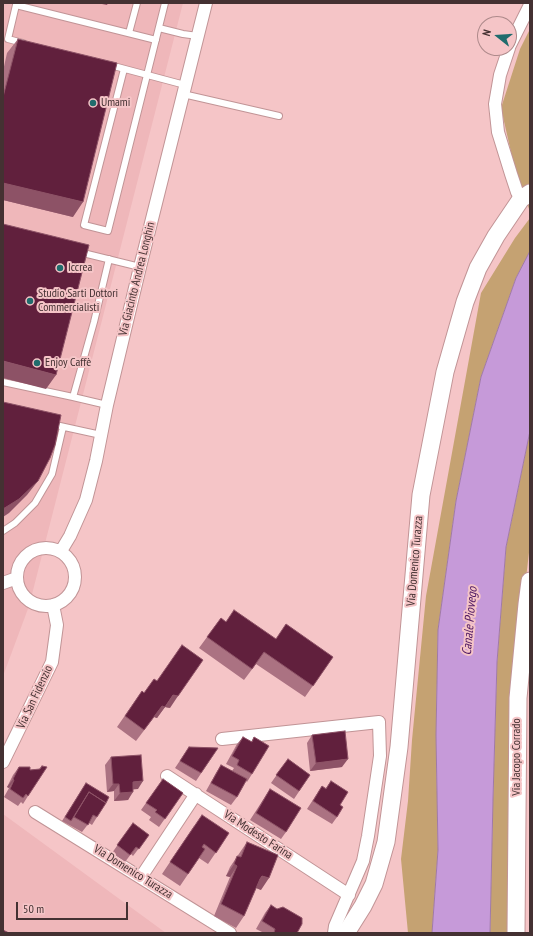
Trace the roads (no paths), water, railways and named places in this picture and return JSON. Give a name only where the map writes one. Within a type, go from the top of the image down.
[{"type":"main road","name":"Via Domenico Turazza","points":[[346,933],[364,906],[374,884],[386,842],[398,747],[421,495],[445,372],[478,268],[496,236],[526,196]]},
{"type":"main road","name":"Via Jacopo Corrado","points":[[516,933],[518,698],[530,581]]},
{"type":"street","name":"Via Giacinto Andrea Longhin","points":[[61,551],[70,536],[86,500],[140,267],[206,3]]},
{"type":"street","points":[[517,31],[530,5]]},
{"type":"street","points":[[506,56],[500,75],[495,104],[498,132],[517,192],[526,196]]},
{"type":"street","points":[[41,548],[51,548],[61,551],[73,566],[75,576],[74,586],[70,594],[62,601],[53,605],[45,606],[36,604],[23,594],[19,586],[17,578],[19,568],[24,559],[31,552],[41,548]]},
{"type":"street","points":[[3,583],[17,578]]},
{"type":"street","name":"Via San Fidenzio","points":[[3,762],[52,662],[57,625],[53,605]]},
{"type":"street","points":[[222,739],[379,722],[380,756],[363,861],[335,926],[334,933]]},
{"type":"street","name":"Via Modesto Farina","points":[[167,776],[349,895]]},
{"type":"street","points":[[141,877],[196,794]]},
{"type":"street","name":"Via Domenico Turazza","points":[[35,812],[230,933]]},
{"type":"lane","points":[[129,33],[137,3]]},
{"type":"lane","points":[[124,68],[84,225],[108,231],[165,3]]},
{"type":"lane","points":[[30,44],[8,39],[16,5],[156,40]]},
{"type":"lane","points":[[159,28],[198,36]]},
{"type":"lane","points":[[102,63],[147,74],[184,89],[279,116]]},
{"type":"lane","points":[[71,250],[140,267]]},
{"type":"lane","points":[[73,397],[94,322],[109,260]]},
{"type":"lane","points":[[3,382],[107,405]]},
{"type":"lane","points":[[56,425],[101,436]]},
{"type":"lane","points":[[3,531],[15,523],[35,503],[52,474],[63,427]]},
{"type":"water","name":"Canale Piovego","points":[[530,251],[530,431],[506,547],[497,662],[490,933],[432,933],[438,850],[436,735],[438,630],[456,501],[481,377],[516,278]]},
{"type":"place","name":"Umami","points":[[93,103]]},
{"type":"place","name":"Iccrea","points":[[60,268]]},
{"type":"place","name":"Studio Sarti Dottori Commercialisti","points":[[30,301]]},
{"type":"place","name":"Enjoy Caffè","points":[[37,363]]}]
